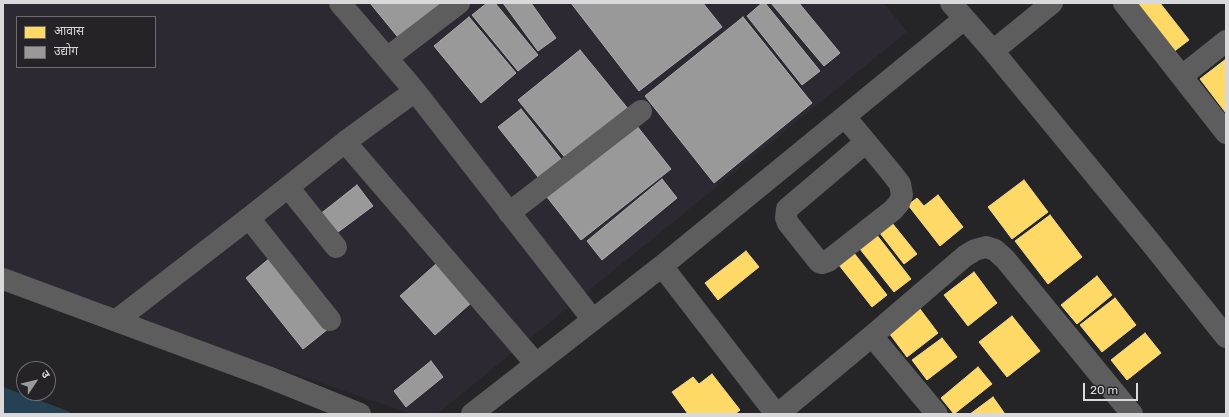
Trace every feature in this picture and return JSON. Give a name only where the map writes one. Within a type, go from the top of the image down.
[{"type":"street","points":[[340,3],[388,58],[592,320]]},
{"type":"street","points":[[388,58],[459,3]]},
{"type":"street","points":[[993,52],[1052,3]]},
{"type":"street","points":[[1124,3],[1226,133]]},
{"type":"street","points":[[472,414],[662,266],[845,117],[958,11],[1151,243],[1226,337]]},
{"type":"street","points":[[1182,76],[1226,41]]},
{"type":"street","points":[[117,320],[345,142],[415,92]]},
{"type":"street","points":[[509,213],[641,111]]},
{"type":"street","points":[[845,117],[866,142],[900,184],[902,195],[893,210],[828,261],[822,263],[819,262],[788,223],[786,218],[787,209],[866,142]]},
{"type":"street","points":[[345,142],[536,364]]},
{"type":"street","points":[[288,187],[336,247]]},
{"type":"street","points":[[249,218],[330,320]]},
{"type":"street","points":[[662,266],[777,414],[872,336],[965,256],[975,250],[986,247],[995,250],[1005,259],[1132,414]]},
{"type":"street","points":[[3,279],[268,377],[360,414]]},
{"type":"street","points":[[872,336],[937,414]]},
{"type":"shaded area","points":[[3,3],[884,3],[907,32],[437,414],[412,414],[3,275]]},
{"type":"water","points":[[3,387],[16,392],[16,401],[41,401],[74,414],[3,414]]},
{"type":"building: आवास","points":[[1132,3],[1160,3],[1189,40],[1172,53]]},
{"type":"building: आवास","points":[[1226,59],[1226,113],[1200,79]]},
{"type":"building: आवास","points":[[1024,180],[1048,212],[1012,239],[988,207]]},
{"type":"building: आवास","points":[[938,195],[963,227],[940,246],[908,205],[917,198],[924,206]]},
{"type":"building: आवास","points":[[1050,215],[1082,257],[1048,284],[1015,241]]},
{"type":"building: आवास","points":[[888,218],[917,254],[904,264],[876,228]]},
{"type":"building: आवास","points":[[873,230],[911,279],[894,292],[856,244]]},
{"type":"building: आवास","points":[[850,248],[887,295],[872,307],[835,260]]},
{"type":"building: आवास","points":[[746,251],[759,267],[718,300],[705,283]]},
{"type":"building: आवास","points":[[974,272],[997,303],[968,326],[944,295]]},
{"type":"building: आवास","points":[[1097,276],[1112,295],[1077,324],[1061,305]]},
{"type":"building: आवास","points":[[1115,298],[1136,325],[1102,352],[1080,325]]},
{"type":"building: आवास","points":[[920,309],[938,333],[907,357],[889,333]]},
{"type":"building: आवास","points":[[1012,316],[1040,351],[1007,377],[979,342]]},
{"type":"building: आवास","points":[[1145,333],[1161,353],[1127,380],[1111,360]]},
{"type":"building: आवास","points":[[942,338],[957,357],[927,380],[912,360]]},
{"type":"building: आवास","points":[[978,367],[992,384],[954,414],[941,398]]},
{"type":"building: आवास","points":[[712,374],[740,410],[735,414],[688,414],[672,392],[693,377],[699,384]]},
{"type":"building: आवास","points":[[993,397],[1005,414],[970,414]]},
{"type":"building: उद्योग","points":[[370,3],[448,3],[401,41]]},
{"type":"building: उद्योग","points":[[487,3],[495,3],[538,55],[518,71],[472,15]]},
{"type":"building: उद्योग","points":[[503,3],[531,3],[556,38],[538,51]]},
{"type":"building: उद्योग","points":[[571,3],[703,3],[722,27],[639,91]]},
{"type":"building: उद्योग","points":[[762,3],[765,3],[820,71],[802,85],[747,16]]},
{"type":"building: उद्योग","points":[[771,3],[799,3],[840,53],[824,66]]},
{"type":"building: उद्योग","points":[[469,17],[516,73],[481,103],[434,46]]},
{"type":"building: उद्योग","points":[[743,17],[812,103],[714,183],[645,96]]},
{"type":"building: उद्योग","points":[[580,50],[629,110],[567,160],[518,100]]},
{"type":"building: उद्योग","points":[[521,109],[561,159],[538,177],[498,127]]},
{"type":"building: उद्योग","points":[[633,121],[671,169],[581,240],[543,192]]},
{"type":"building: उद्योग","points":[[662,179],[677,198],[602,260],[587,241]]},
{"type":"building: उद्योग","points":[[357,185],[373,206],[334,235],[319,215]]},
{"type":"building: उद्योग","points":[[270,258],[328,329],[303,349],[246,278]]},
{"type":"building: उद्योग","points":[[436,264],[471,303],[435,335],[400,296]]},
{"type":"building: उद्योग","points":[[431,361],[443,377],[406,407],[394,391]]}]
